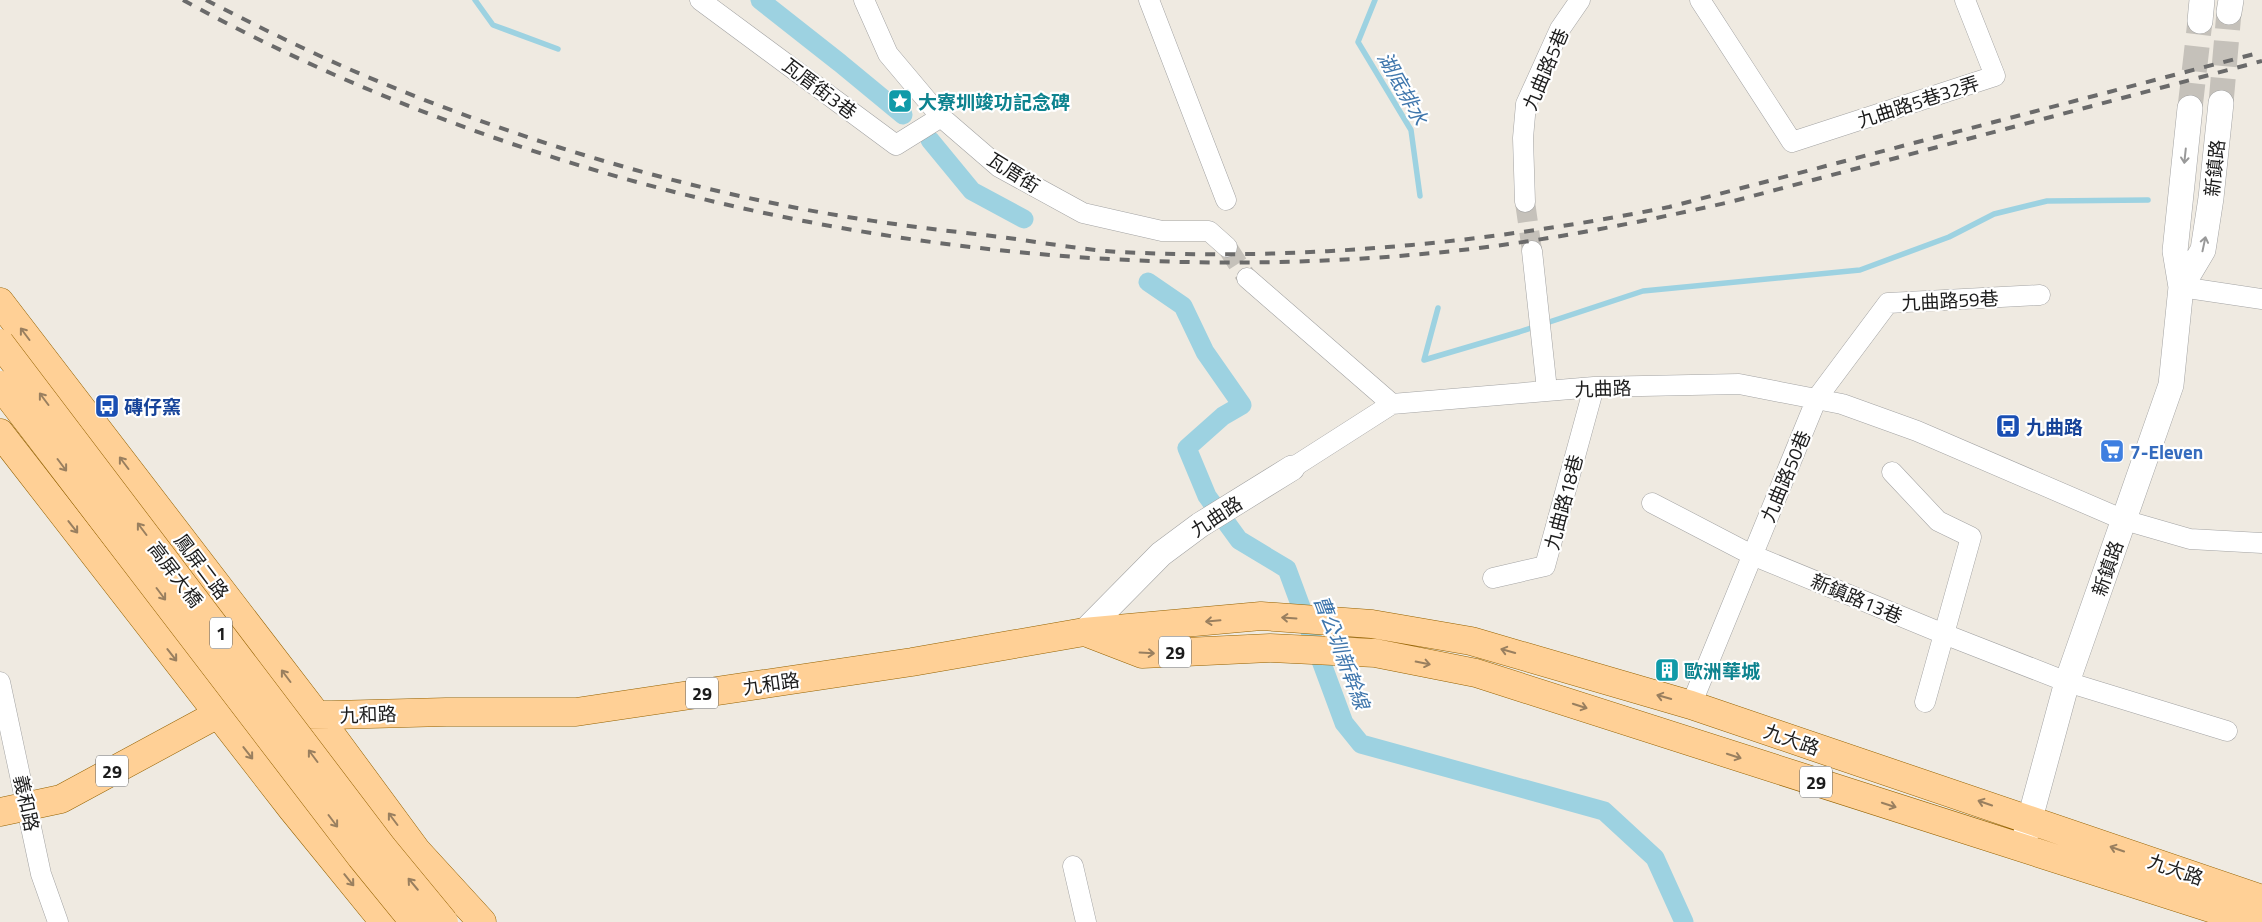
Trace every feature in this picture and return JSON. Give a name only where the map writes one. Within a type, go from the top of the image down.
[{"type":"main road","name":"鳳屏二路","points":[[0,302],[316,714],[417,851],[482,922]]},
{"type":"main road","name":"高屏大橋","points":[[0,343],[383,848],[444,922]]},
{"type":"main road","name":"高屏大橋","points":[[0,385],[361,857],[414,922]]},
{"type":"main road","points":[[0,433],[292,809],[384,922]]},
{"type":"main road","name":"九和路","points":[[218,714],[576,712],[912,662],[1084,632],[1261,616]]},
{"type":"main road","name":"九大路","points":[[1261,616],[1372,624],[1471,641],[1691,705],[2262,899]]},
{"type":"main road","name":"九大路","points":[[1084,632],[1142,654],[1270,648],[1375,653],[1476,673],[2254,922]]},
{"type":"main road","name":"29","points":[[0,812],[61,799],[218,714]]},
{"type":"street","name":"瓦厝街3巷","points":[[700,0],[896,145],[941,117]]},
{"type":"street","name":"瓦厝街","points":[[864,0],[888,54],[941,117],[999,167],[1083,213],[1162,231],[1209,231],[1226,247]]},
{"type":"street","points":[[1149,0],[1226,200]]},
{"type":"street","name":"九曲路5巷","points":[[1525,202],[1522,138],[1526,104],[1560,29],[1580,0]]},
{"type":"street","name":"九曲路5巷32弄","points":[[1700,0],[1792,142],[1995,76],[1965,0]]},
{"type":"street","name":"新鎮路","points":[[2181,287],[2203,250],[2212,198],[2221,103]]},
{"type":"street","name":"新鎮路","points":[[2022,848],[2067,682],[2171,385],[2181,287],[2175,251],[2190,108]]},
{"type":"street","points":[[1532,251],[1547,390]]},
{"type":"street","points":[[1247,278],[1392,404]]},
{"type":"street","points":[[2181,287],[2262,299]]},
{"type":"street","name":"九曲路59巷","points":[[1817,398],[1888,303],[2040,295]]},
{"type":"street","name":"九曲路","points":[[1084,632],[1161,554],[1200,525],[1392,404],[1547,390],[1594,387],[1739,384],[1817,398],[1842,404],[1917,431],[2124,520],[2190,539],[2262,543]]},
{"type":"street","name":"九曲路18巷","points":[[1494,578],[1545,566],[1594,387]]},
{"type":"street","name":"九曲路50巷","points":[[1691,705],[1817,398]]},
{"type":"street","points":[[1892,472],[1938,521],[1971,537],[1925,702]]},
{"type":"street","name":"新鎮路13巷","points":[[1652,503],[1752,555],[1944,634],[2067,682],[2227,731]]},
{"type":"street","name":"義和路","points":[[0,682],[28,805],[41,874],[58,922]]},
{"type":"street","points":[[1073,866],[1086,922]]},
{"type":"waterway","points":[[475,0],[493,25],[558,49]]},
{"type":"waterway","name":"曹公圳新幹線","points":[[760,0],[903,115]]},
{"type":"waterway","name":"湖底排水","points":[[1375,0],[1358,42],[1411,130],[1420,196]]},
{"type":"waterway","name":"曹公圳新幹線","points":[[930,140],[972,191],[1024,219]]},
{"type":"waterway","points":[[1424,360],[1519,332],[1643,291],[1860,270],[1949,237],[1994,214],[2047,201],[2148,200]]},
{"type":"waterway","name":"曹公圳新幹線","points":[[1148,282],[1183,306],[1205,352],[1242,405],[1223,416],[1187,448],[1207,496],[1239,540],[1287,569],[1344,723],[1361,744],[1604,811],[1655,858],[1684,922]]},
{"type":"waterway","name":"湖底排水","points":[[1424,360],[1438,308]]},
{"type":"tunnel","points":[[2221,103],[2229,12]]},
{"type":"tunnel","points":[[2190,108],[2200,21]]},
{"type":"tunnel","points":[[1525,202],[1532,251]]},
{"type":"tunnel","points":[[1227,247],[1247,278]]},
{"type":"railway","points":[[183,0],[325,70],[473,130],[627,179],[784,217],[943,244],[1104,259],[1264,262],[1422,254],[1538,240],[1653,219],[1730,202],[2262,61]]},
{"type":"railway","points":[[206,0],[277,36],[403,92],[513,132],[626,167],[682,182],[797,208],[890,223],[1102,251],[1188,254],[1258,254],[1396,246],[1464,239],[1601,220],[1669,207],[2262,52]]},
{"type":"place","name":"大寮圳竣功記念碑","points":[[900,101]]},
{"type":"place","name":"磚仔窯","points":[[107,406]]},
{"type":"place","name":"九曲路","points":[[2008,426]]},
{"type":"place","name":"7-Eleven","points":[[2112,451]]},
{"type":"place","name":"歐洲華城","points":[[1667,670]]}]
